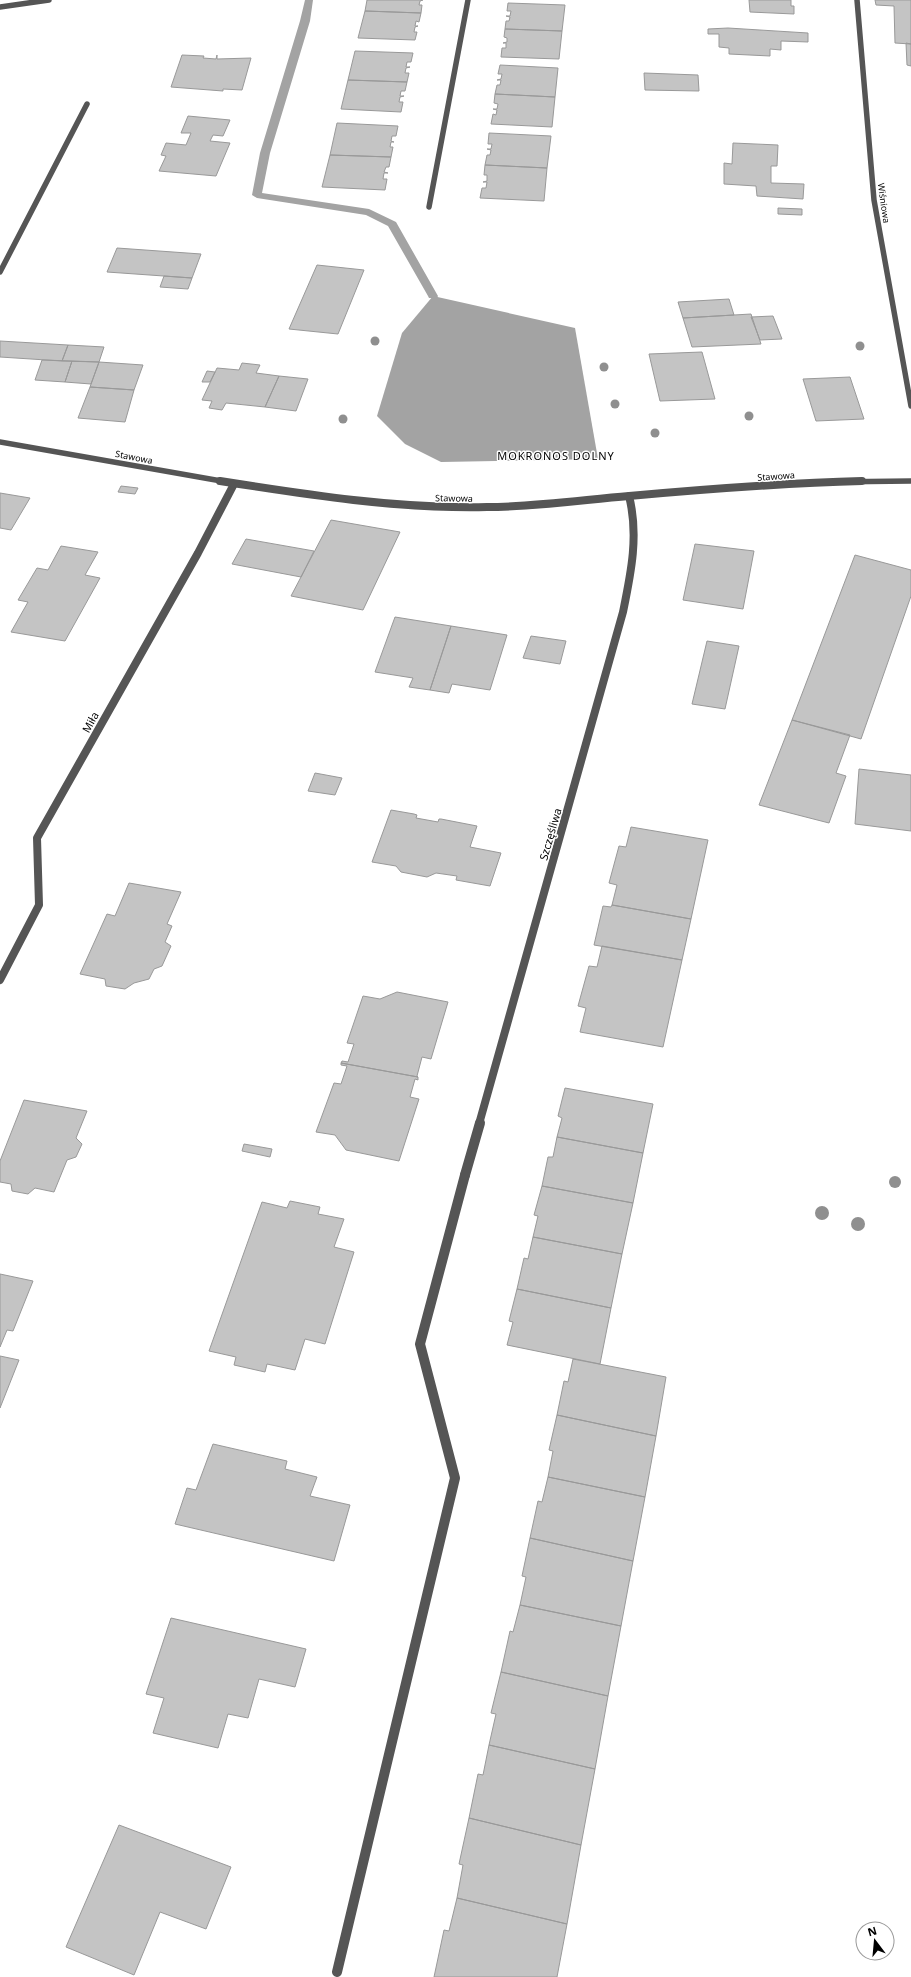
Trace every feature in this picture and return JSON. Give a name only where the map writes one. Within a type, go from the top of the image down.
[{"type":"street","points":[[0,7],[49,0]]},
{"type":"street","points":[[429,207],[468,0]]},
{"type":"street","name":"Wiśniowa","points":[[857,0],[874,200],[911,406]]},
{"type":"street","points":[[0,272],[87,104]]},
{"type":"street","name":"Stawowa","points":[[0,442],[234,484],[387,504],[444,507],[541,505],[629,496],[805,483],[911,482]]},
{"type":"street","name":"Miła","points":[[0,980],[39,905],[37,838],[198,553],[234,484]]},
{"type":"street","name":"Szczęśliwa","points":[[336,1972],[455,1478],[420,1344],[465,1175],[614,648],[628,586],[633,541],[634,510],[629,496]]},
{"type":"shaded area","points":[[433,296],[575,328],[598,459],[441,462],[405,444],[377,416],[402,333]]},
{"type":"building","points":[[367,0],[423,0],[420,1],[419,5],[422,5],[421,13],[365,11]]},
{"type":"building","points":[[749,0],[791,0],[791,6],[794,6],[794,14],[750,12]]},
{"type":"building","points":[[875,0],[911,0],[911,44],[895,43],[894,6],[876,5]]},
{"type":"building","points":[[508,3],[565,5],[562,31],[505,29],[506,21],[509,21],[510,17],[506,16],[510,16],[511,11],[507,11]]},
{"type":"building","points":[[365,11],[421,13],[419,22],[416,21],[415,26],[418,26],[415,27],[414,32],[417,32],[415,40],[358,38]]},
{"type":"building","points":[[728,28],[808,33],[808,42],[781,41],[781,50],[770,49],[770,56],[729,54],[729,48],[719,47],[719,34],[708,34],[708,29]]},
{"type":"building","points":[[505,29],[562,31],[559,59],[501,57],[502,48],[506,48],[506,43],[503,43],[507,42],[507,38],[504,37]]},
{"type":"building","points":[[906,43],[911,44],[911,66],[907,65]]},
{"type":"building","points":[[355,51],[413,53],[411,62],[407,62],[406,67],[410,67],[406,68],[405,73],[409,73],[407,82],[348,80]]},
{"type":"building","points":[[182,55],[204,56],[203,58],[216,59],[217,55],[217,59],[251,58],[242,90],[223,89],[223,91],[171,87]]},
{"type":"building","points":[[500,65],[558,68],[555,97],[495,94],[497,85],[500,85],[501,80],[497,80],[501,79],[502,74],[498,74]]},
{"type":"building","points":[[644,73],[698,75],[699,91],[645,90]]},
{"type":"building","points":[[348,80],[407,82],[405,91],[401,91],[400,96],[404,96],[400,97],[399,102],[403,102],[401,112],[341,109]]},
{"type":"building","points":[[495,94],[555,97],[552,127],[491,124],[493,114],[496,115],[497,110],[493,109],[497,109],[498,104],[494,103]]},
{"type":"building","points":[[188,116],[230,120],[223,136],[213,135],[210,141],[230,143],[216,176],[159,171],[166,156],[161,155],[166,143],[186,145],[191,133],[181,133]]},
{"type":"building","points":[[337,123],[398,126],[396,136],[392,136],[391,141],[394,142],[391,142],[390,147],[393,147],[391,157],[330,155]]},
{"type":"building","points":[[489,133],[551,136],[547,168],[485,165],[487,155],[490,155],[491,150],[487,149],[491,149],[492,144],[488,144]]},
{"type":"building","points":[[733,143],[778,145],[777,166],[771,166],[771,183],[804,184],[803,199],[757,196],[756,186],[724,184],[724,163],[732,164]]},
{"type":"building","points":[[330,155],[391,157],[389,167],[386,167],[384,172],[388,173],[384,173],[383,179],[387,179],[385,190],[322,187]]},
{"type":"building","points":[[485,165],[547,168],[544,201],[480,198],[482,188],[486,188],[487,182],[483,182],[487,181],[487,175],[484,175]]},
{"type":"building","points":[[778,208],[802,209],[802,215],[778,214]]},
{"type":"building","points":[[117,248],[201,254],[192,278],[107,272]]},
{"type":"building","points":[[317,265],[364,270],[338,334],[289,329]]},
{"type":"building","points":[[164,276],[192,278],[188,289],[160,287]]},
{"type":"building","points":[[729,299],[734,315],[683,318],[678,302]]},
{"type":"building","points":[[751,314],[761,344],[692,347],[683,318]]},
{"type":"building","points":[[773,316],[782,339],[760,340],[751,317]]},
{"type":"building","points":[[0,341],[68,345],[62,361],[0,357]]},
{"type":"building","points":[[68,345],[104,347],[99,362],[62,361]]},
{"type":"building","points":[[702,352],[715,399],[660,401],[649,354]]},
{"type":"building","points":[[42,360],[72,361],[65,382],[35,380]]},
{"type":"building","points":[[72,361],[99,362],[91,384],[65,382]]},
{"type":"building","points":[[99,362],[143,365],[134,390],[90,387]]},
{"type":"building","points":[[242,363],[260,365],[256,373],[279,376],[265,407],[226,403],[222,410],[209,408],[212,401],[202,400],[217,368],[239,370]]},
{"type":"building","points":[[207,371],[215,372],[210,382],[202,382]]},
{"type":"building","points":[[279,376],[308,379],[296,411],[265,407]]},
{"type":"building","points":[[850,377],[864,419],[816,421],[803,379]]},
{"type":"building","points":[[90,387],[134,390],[125,422],[78,418]]},
{"type":"building","points":[[121,486],[138,488],[135,494],[118,492]]},
{"type":"building","points":[[0,493],[30,498],[11,530],[0,528]]},
{"type":"building","points":[[331,520],[400,532],[363,610],[291,596]]},
{"type":"building","points":[[246,539],[314,551],[301,577],[232,564]]},
{"type":"building","points":[[695,544],[754,551],[743,609],[683,600]]},
{"type":"building","points":[[61,546],[98,552],[85,575],[100,578],[65,641],[11,632],[28,602],[18,600],[37,568],[48,570]]},
{"type":"building","points":[[855,555],[911,570],[911,596],[861,739],[792,720]]},
{"type":"building","points":[[395,617],[451,626],[430,690],[409,687],[413,678],[375,672]]},
{"type":"building","points":[[451,626],[507,635],[490,690],[452,684],[449,693],[430,690]]},
{"type":"building","points":[[531,636],[566,641],[560,664],[523,658]]},
{"type":"building","points":[[707,641],[739,646],[725,709],[692,704]]},
{"type":"building","points":[[792,720],[850,735],[836,773],[846,776],[829,823],[759,805]]},
{"type":"building","points":[[859,769],[911,775],[911,831],[855,824]]},
{"type":"building","points":[[315,773],[342,778],[335,795],[308,791]]},
{"type":"building","points":[[391,810],[414,814],[417,815],[416,818],[438,822],[439,819],[441,819],[477,826],[470,847],[501,853],[490,886],[456,880],[457,876],[436,873],[427,877],[401,872],[396,866],[372,862]]},
{"type":"building","points":[[631,827],[708,840],[691,919],[612,905],[617,885],[609,883],[619,846],[626,847]]},
{"type":"building","points":[[129,883],[181,892],[167,924],[172,926],[165,942],[171,946],[162,966],[154,969],[149,979],[134,983],[125,989],[106,986],[105,979],[80,974],[107,914],[115,916]]},
{"type":"building","points":[[612,905],[691,919],[682,960],[594,945],[603,906],[611,907]]},
{"type":"building","points":[[602,946],[682,960],[663,1047],[580,1032],[586,1008],[578,1006],[589,966],[597,967]]},
{"type":"building","points":[[397,992],[448,1002],[431,1059],[422,1057],[418,1077],[341,1063],[342,1061],[348,1062],[354,1044],[347,1043],[363,996],[380,999]]},
{"type":"building","points":[[341,1063],[418,1077],[418,1080],[415,1079],[410,1097],[419,1099],[399,1161],[346,1150],[335,1135],[316,1132],[334,1083],[341,1084],[347,1066],[341,1065]]},
{"type":"building","points":[[565,1088],[653,1104],[643,1153],[557,1137],[562,1118],[558,1116]]},
{"type":"building","points":[[24,1100],[87,1111],[76,1138],[82,1144],[76,1157],[67,1160],[54,1192],[35,1188],[28,1194],[12,1191],[11,1184],[0,1182],[0,1161]]},
{"type":"building","points":[[557,1137],[643,1153],[633,1203],[542,1186],[548,1157],[553,1157]]},
{"type":"building","points":[[244,1144],[272,1149],[270,1157],[242,1151]]},
{"type":"building","points":[[542,1186],[633,1203],[622,1254],[533,1237],[538,1216],[534,1215]]},
{"type":"building","points":[[290,1201],[320,1207],[318,1214],[344,1219],[334,1247],[354,1252],[325,1344],[305,1339],[295,1370],[267,1364],[265,1372],[234,1365],[236,1357],[209,1351],[262,1202],[287,1208]]},
{"type":"building","points":[[533,1237],[622,1254],[611,1308],[517,1289],[524,1258],[528,1259]]},
{"type":"building","points":[[0,1274],[33,1281],[13,1331],[7,1330],[0,1347]]},
{"type":"building","points":[[517,1289],[611,1308],[600,1364],[507,1345],[513,1322],[509,1321]]},
{"type":"building","points":[[0,1356],[19,1360],[0,1408]]},
{"type":"building","points":[[573,1359],[666,1377],[656,1436],[557,1415],[564,1381],[568,1382]]},
{"type":"building","points":[[557,1415],[656,1436],[645,1497],[548,1477],[553,1451],[549,1450]]},
{"type":"building","points":[[213,1444],[287,1461],[285,1469],[317,1477],[310,1496],[350,1505],[334,1561],[175,1524],[187,1488],[196,1490]]},
{"type":"building","points":[[548,1477],[645,1497],[633,1561],[530,1538],[538,1501],[542,1502]]},
{"type":"building","points":[[530,1538],[633,1561],[621,1626],[520,1605],[526,1577],[522,1576]]},
{"type":"building","points":[[520,1605],[621,1626],[608,1696],[501,1672],[510,1631],[513,1632]]},
{"type":"building","points":[[171,1618],[306,1649],[295,1687],[259,1679],[248,1718],[228,1714],[218,1748],[153,1733],[164,1698],[146,1694]]},
{"type":"building","points":[[501,1672],[608,1696],[595,1769],[489,1745],[496,1714],[491,1713]]},
{"type":"building","points":[[489,1745],[595,1769],[581,1845],[469,1818],[478,1774],[483,1775]]},
{"type":"building","points":[[469,1818],[581,1845],[567,1924],[457,1898],[463,1865],[459,1864]]},
{"type":"building","points":[[119,1825],[231,1867],[206,1929],[160,1912],[134,1975],[66,1947]]},
{"type":"building","points":[[457,1898],[567,1924],[557,1977],[434,1977],[444,1930],[449,1931]]},
{"type":"waterway","points":[[309,0],[305,21],[265,153],[257,195],[369,212],[392,224],[433,296]]},
{"type":"district","name":"MOKRONOS DOLNY","points":[[556,455]]}]
